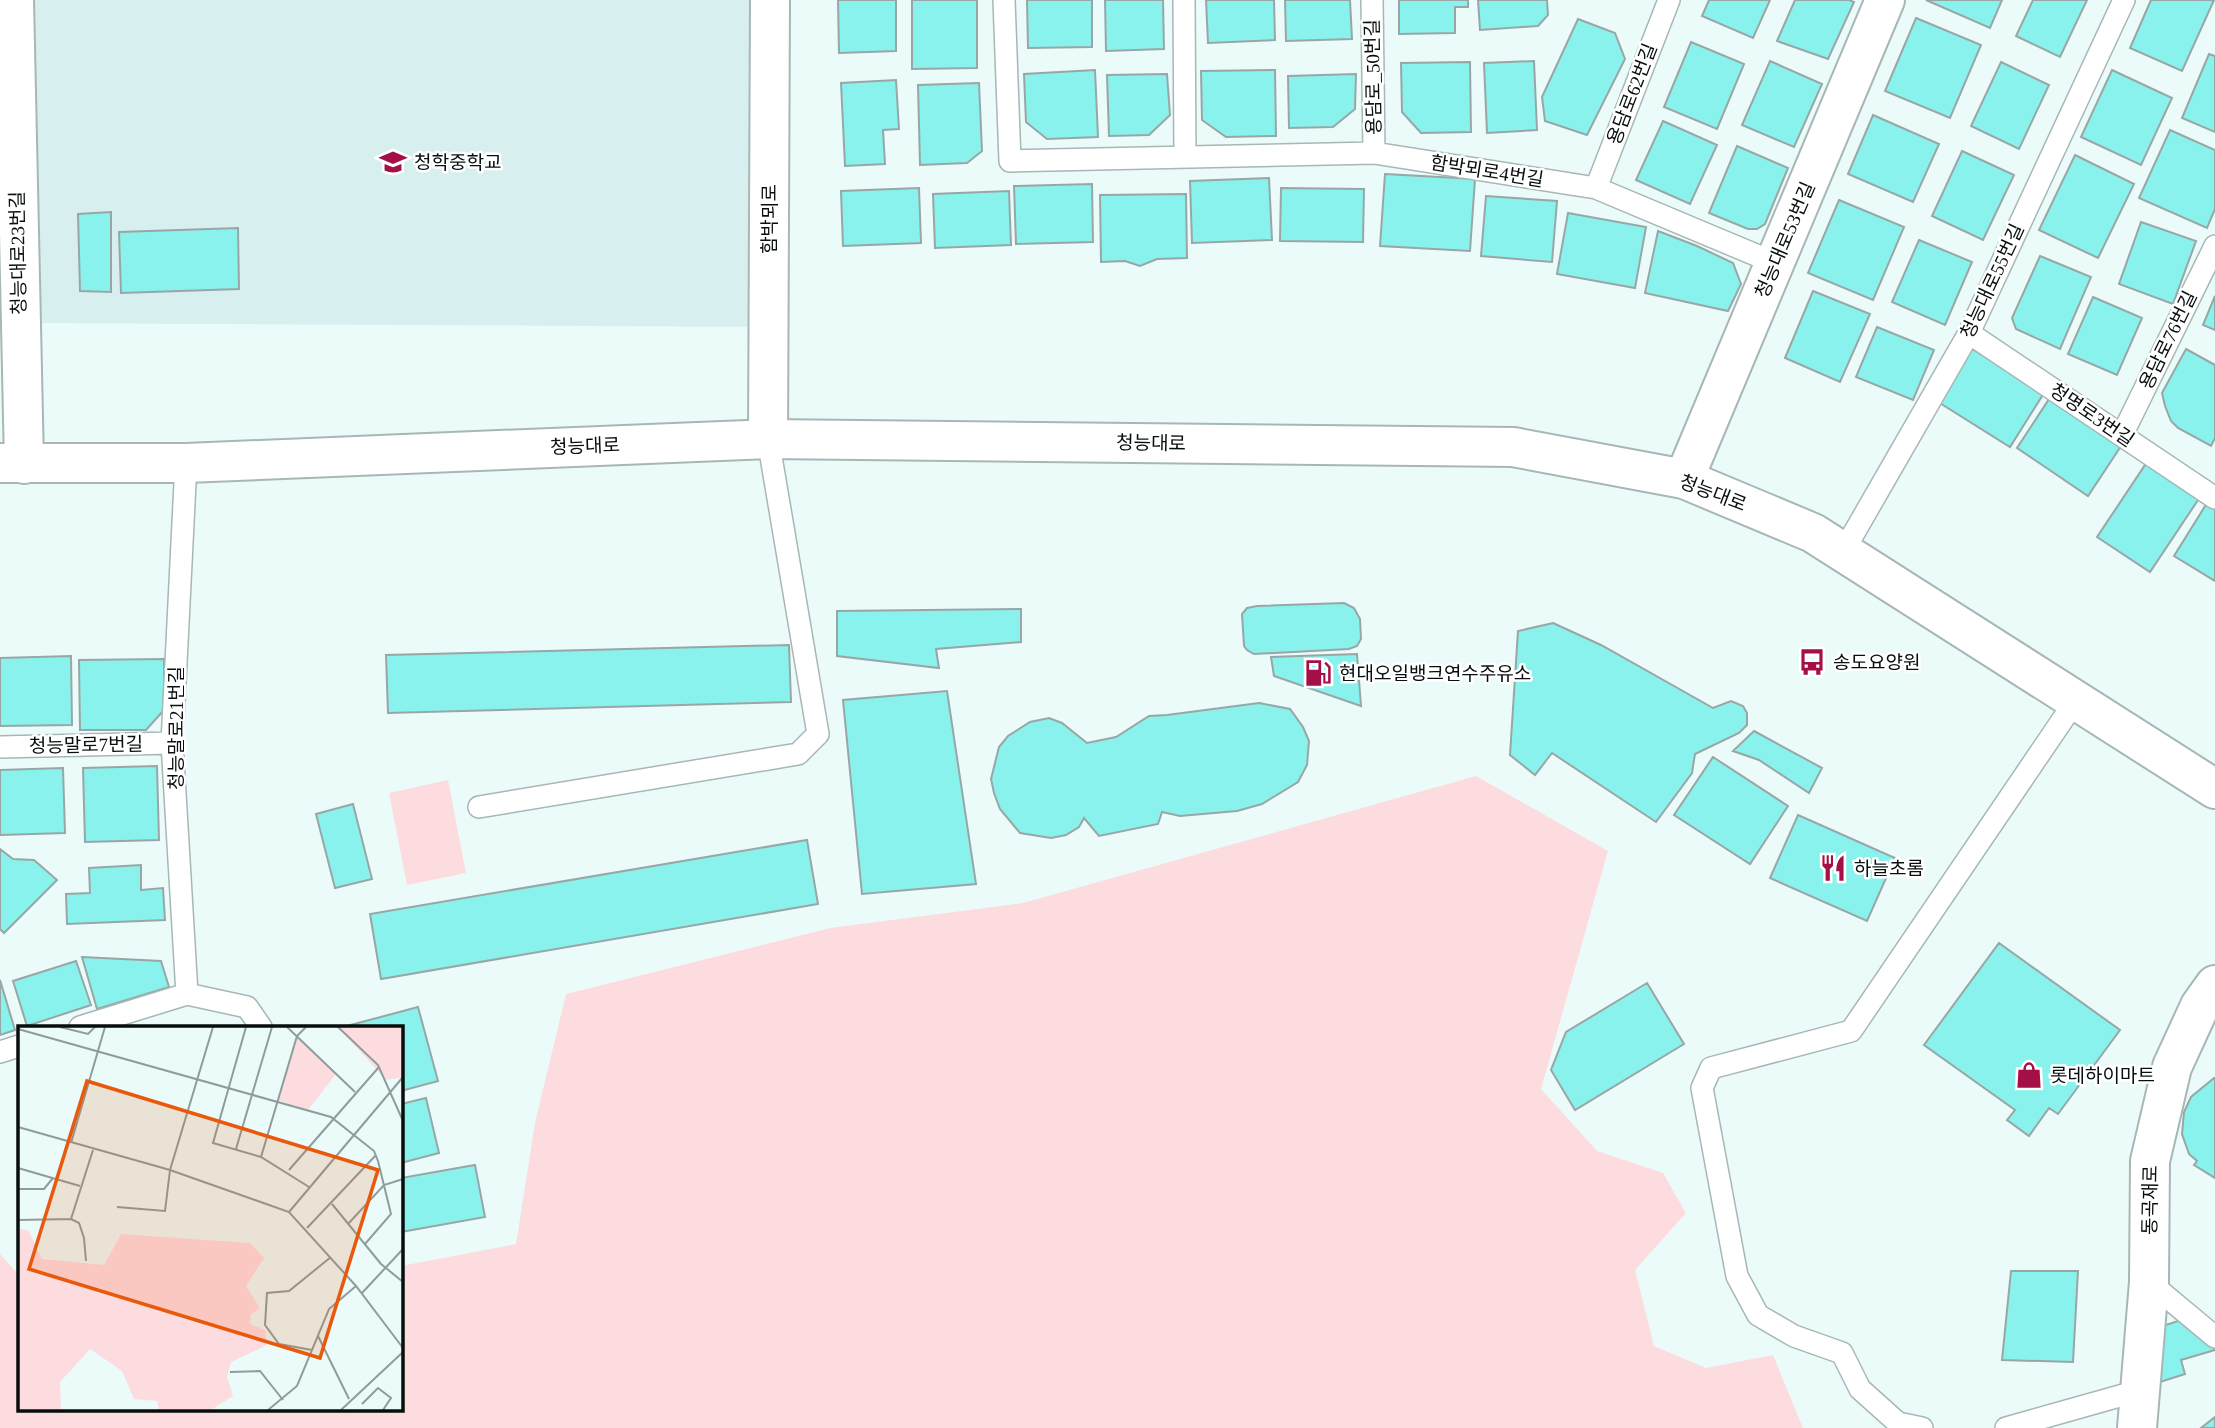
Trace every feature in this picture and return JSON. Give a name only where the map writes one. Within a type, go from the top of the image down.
[{"type":"main road","name":"청능대로23번길","points":[[12,464],[14,0]]},
{"type":"main road","name":"함박뫼로","points":[[768,439],[770,0]]},
{"type":"main road","name":"청능대로53번길","points":[[1684,479],[1885,0]]},
{"type":"main road","name":"청능대로","points":[[12,464],[186,463],[768,439],[1513,447],[1684,479],[1813,533],[2215,789]]},
{"type":"main road","name":"동곡재로","points":[[2137,1428],[2149,1282],[2150,1161],[2172,1067],[2200,1006],[2215,985]]},
{"type":"lane","name":"함박뫼로4번길","points":[[1004,0],[1010,161],[1374,153],[1595,188],[1775,263]]},
{"type":"lane","points":[[1184,0],[1185,157]]},
{"type":"lane","name":"용담로_50번길","points":[[1373,0],[1374,153]]},
{"type":"lane","name":"용담로62번길","points":[[1595,188],[1669,0]]},
{"type":"lane","name":"청능대로55번길","points":[[1843,552],[1969,333],[2124,0]]},
{"type":"lane","name":"용담로76번길","points":[[2122,435],[2215,246]]},
{"type":"lane","name":"청명로3번길","points":[[1969,333],[2215,498]]},
{"type":"lane","points":[[480,807],[798,754],[818,734],[768,439]]},
{"type":"lane","name":"청능말로21번길","points":[[186,463],[172,743],[187,993]]},
{"type":"lane","points":[[1922,1428],[1898,1423],[1860,1389],[1842,1353],[1794,1336],[1758,1315],[1737,1276],[1702,1088],[1711,1068],[1851,1031],[2076,701]]},
{"type":"lane","name":"청능말로7번길","points":[[0,747],[172,743]]},
{"type":"lane","points":[[83,1026],[187,993],[247,1007],[260,1026]]},
{"type":"lane","points":[[0,1052],[18,1046]]},
{"type":"lane","points":[[2149,1282],[2215,1336]]},
{"type":"lane","points":[[2006,1428],[2141,1390]]},
{"type":"shaded area","name":"청학중학교","points":[[14,0],[770,0],[769,327],[20,323]]},
{"type":"shaded area","points":[[1476,776],[1608,851],[1541,1089],[1597,1151],[1663,1173],[1686,1213],[1635,1270],[1654,1346],[1706,1368],[1773,1355],[1803,1428],[0,1428],[0,1254],[18,1274],[18,1410],[402,1410],[402,1266],[516,1244],[535,1123],[566,994],[830,928],[1023,903]]},
{"type":"shaded area","points":[[448,780],[466,873],[407,885],[389,793]]},
{"type":"building","points":[[838,0],[896,0],[896,51],[839,53]]},
{"type":"building","points":[[912,0],[977,0],[977,68],[912,69]]},
{"type":"building","points":[[1027,0],[1092,0],[1092,47],[1028,48]]},
{"type":"building","points":[[1105,0],[1163,0],[1164,49],[1106,51]]},
{"type":"building","points":[[1206,0],[1274,0],[1275,40],[1208,43]]},
{"type":"building","points":[[1285,0],[1350,0],[1352,39],[1286,41]]},
{"type":"building","points":[[1399,0],[1468,0],[1468,7],[1455,7],[1455,33],[1399,34]]},
{"type":"building","points":[[1478,0],[1547,0],[1548,15],[1538,26],[1480,30]]},
{"type":"building","points":[[1709,0],[1770,0],[1753,38],[1702,16]]},
{"type":"building","points":[[1795,0],[1854,2],[1828,59],[1777,41]]},
{"type":"building","points":[[1926,0],[2002,0],[1990,28]]},
{"type":"building","points":[[2033,0],[2087,0],[2060,57],[2016,36]]},
{"type":"building","points":[[2151,0],[2214,0],[2182,71],[2130,48]]},
{"type":"building","points":[[1916,18],[1981,45],[1950,118],[1885,91]]},
{"type":"building","points":[[1578,19],[1615,33],[1625,59],[1587,135],[1545,121],[1542,97]]},
{"type":"building","points":[[1691,42],[1744,64],[1717,129],[1664,107]]},
{"type":"building","points":[[2209,54],[2215,56],[2215,132],[2182,118]]},
{"type":"building","points":[[1534,61],[1537,130],[1487,133],[1484,63]]},
{"type":"building","points":[[1770,61],[1822,84],[1794,147],[1742,125]]},
{"type":"building","points":[[1470,62],[1471,132],[1421,133],[1402,112],[1401,63]]},
{"type":"building","points":[[2001,62],[2049,85],[2019,149],[1971,126]]},
{"type":"building","points":[[1095,70],[1098,137],[1047,139],[1026,122],[1024,74]]},
{"type":"building","points":[[1275,70],[1276,136],[1226,137],[1202,120],[1201,71]]},
{"type":"building","points":[[2112,70],[2172,98],[2141,165],[2081,137]]},
{"type":"building","points":[[1167,74],[1170,115],[1149,135],[1109,136],[1107,75]]},
{"type":"building","points":[[1356,74],[1355,109],[1333,127],[1289,128],[1288,76]]},
{"type":"building","points":[[896,80],[899,129],[883,130],[885,164],[845,166],[841,83]]},
{"type":"building","points":[[979,83],[982,151],[967,163],[920,165],[918,85]]},
{"type":"building","points":[[1873,115],[1939,144],[1913,202],[1848,174]]},
{"type":"building","points":[[1663,121],[1717,145],[1690,204],[1636,180]]},
{"type":"building","points":[[2170,130],[2215,150],[2215,209],[2207,228],[2139,198]]},
{"type":"building","points":[[1737,146],[1788,168],[1765,224],[1757,229],[1748,229],[1709,213]]},
{"type":"building","points":[[1962,151],[2014,175],[1983,240],[1932,216]]},
{"type":"building","points":[[2075,155],[2134,184],[2098,258],[2039,230]]},
{"type":"building","points":[[1385,174],[1475,179],[1470,251],[1380,246]]},
{"type":"building","points":[[1269,178],[1272,240],[1192,243],[1190,181]]},
{"type":"building","points":[[1092,184],[1093,242],[1016,244],[1014,186]]},
{"type":"building","points":[[919,188],[921,243],[843,246],[841,191]]},
{"type":"building","points":[[1281,188],[1364,189],[1363,242],[1280,241]]},
{"type":"building","points":[[1009,191],[1011,245],[935,248],[933,194]]},
{"type":"building","points":[[1186,194],[1187,258],[1157,259],[1140,266],[1125,261],[1101,262],[1100,195]]},
{"type":"building","points":[[1486,196],[1557,201],[1552,262],[1481,256]]},
{"type":"building","points":[[1839,200],[1904,227],[1873,300],[1808,273]]},
{"type":"building","points":[[111,212],[111,292],[80,291],[78,214]]},
{"type":"building","points":[[1568,213],[1646,227],[1635,288],[1557,274]]},
{"type":"building","points":[[2141,222],[2196,241],[2173,304],[2119,284]]},
{"type":"building","points":[[238,228],[239,289],[121,293],[119,232]]},
{"type":"building","points":[[1658,231],[1733,263],[1741,284],[1728,311],[1645,293]]},
{"type":"building","points":[[1919,240],[1972,262],[1945,325],[1892,302]]},
{"type":"building","points":[[2040,256],[2091,277],[2060,349],[2016,329],[2012,318]]},
{"type":"building","points":[[1813,291],[1870,314],[1840,382],[1785,358]]},
{"type":"building","points":[[2215,296],[2215,330],[2203,325]]},
{"type":"building","points":[[2093,297],[2142,318],[2117,375],[2068,354]]},
{"type":"building","points":[[1877,327],[1934,350],[1913,400],[1856,377]]},
{"type":"building","points":[[1969,347],[2044,393],[2010,447],[1935,400]]},
{"type":"building","points":[[2186,349],[2215,365],[2215,438],[2211,446],[2178,428],[2171,421],[2165,406],[2162,393]]},
{"type":"building","points":[[2051,396],[2123,443],[2088,496],[2017,448]]},
{"type":"building","points":[[2147,462],[2200,497],[2150,572],[2097,537]]},
{"type":"building","points":[[2207,503],[2215,508],[2215,581],[2174,556]]},
{"type":"building","points":[[1344,603],[1354,608],[1360,619],[1361,639],[1357,646],[1349,649],[1254,654],[1244,646],[1242,614],[1247,608]]},
{"type":"building","points":[[1021,609],[1021,642],[936,649],[939,668],[837,656],[837,611]]},
{"type":"building","points":[[1553,623],[1601,645],[1713,708],[1731,701],[1743,706],[1747,713],[1747,725],[1739,733],[1695,754],[1692,773],[1656,822],[1552,753],[1535,775],[1510,755],[1518,631]]},
{"type":"building","points":[[789,645],[791,702],[388,713],[386,655]]},
{"type":"building","points":[[1357,654],[1361,706],[1274,676],[1271,657]]},
{"type":"building","points":[[71,656],[72,725],[0,726],[0,658]]},
{"type":"building","points":[[164,659],[164,710],[146,730],[80,730],[79,660]]},
{"type":"building","points":[[947,691],[976,884],[862,894],[843,700]]},
{"type":"building","points":[[1259,703],[1290,709],[1309,741],[1307,765],[1298,782],[1262,804],[1237,811],[1180,816],[1162,812],[1158,824],[1099,836],[1084,818],[1079,827],[1066,835],[1051,838],[1020,833],[1000,809],[994,793],[991,779],[999,747],[1008,736],[1030,722],[1049,718],[1062,723],[1087,743],[1116,737],[1149,716]]},
{"type":"building","points":[[1754,731],[1822,768],[1809,793],[1759,760],[1733,751]]},
{"type":"building","points":[[1713,757],[1788,806],[1750,864],[1674,815]]},
{"type":"building","points":[[157,766],[159,840],[85,842],[83,768]]},
{"type":"building","points":[[63,768],[65,833],[0,835],[0,770]]},
{"type":"building","points":[[353,804],[372,879],[335,888],[316,814]]},
{"type":"building","name":"하늘초롬","points":[[1798,815],[1895,858],[1867,921],[1770,878]]},
{"type":"building","points":[[807,840],[818,904],[381,979],[370,914]]},
{"type":"building","points":[[0,849],[13,859],[34,860],[57,880],[4,933],[0,929]]},
{"type":"building","points":[[141,865],[141,890],[163,888],[165,920],[67,924],[66,894],[90,893],[89,868]]},
{"type":"building","points":[[1999,943],[2120,1030],[2058,1114],[2049,1108],[2029,1136],[2007,1120],[2015,1110],[1924,1045]]},
{"type":"building","points":[[82,957],[161,961],[169,987],[97,1009]]},
{"type":"building","points":[[76,961],[91,1005],[27,1026],[13,981]]},
{"type":"building","points":[[0,980],[15,1030],[0,1035]]},
{"type":"building","points":[[1647,983],[1684,1044],[1575,1110],[1551,1070],[1566,1032]]},
{"type":"building","points":[[418,1007],[438,1081],[402,1091],[402,1026],[347,1026]]},
{"type":"building","points":[[2214,1078],[2215,1178],[2194,1165],[2197,1161],[2189,1154],[2182,1134],[2184,1112],[2191,1097]]},
{"type":"building","points":[[426,1098],[439,1153],[402,1163],[402,1104]]},
{"type":"building","points":[[475,1165],[485,1217],[402,1232],[402,1178]]},
{"type":"building","points":[[2011,1271],[2078,1271],[2073,1362],[2002,1360]]},
{"type":"building","points":[[2181,1320],[2215,1350],[2181,1360],[2185,1374],[2154,1384],[2153,1329]]},
{"type":"building","points":[[2215,1417],[2215,1428],[2201,1428]]},
{"type":"place","name":"청학중학교","points":[[393,162]]},
{"type":"place","name":"송도요양원","points":[[1812,662]]},
{"type":"place","name":"현대오일뱅크연수주유소","points":[[1318,673]]},
{"type":"place","name":"하늘초롬","points":[[1833,868]]},
{"type":"place","name":"롯데하이마트","points":[[2029,1075]]}]
